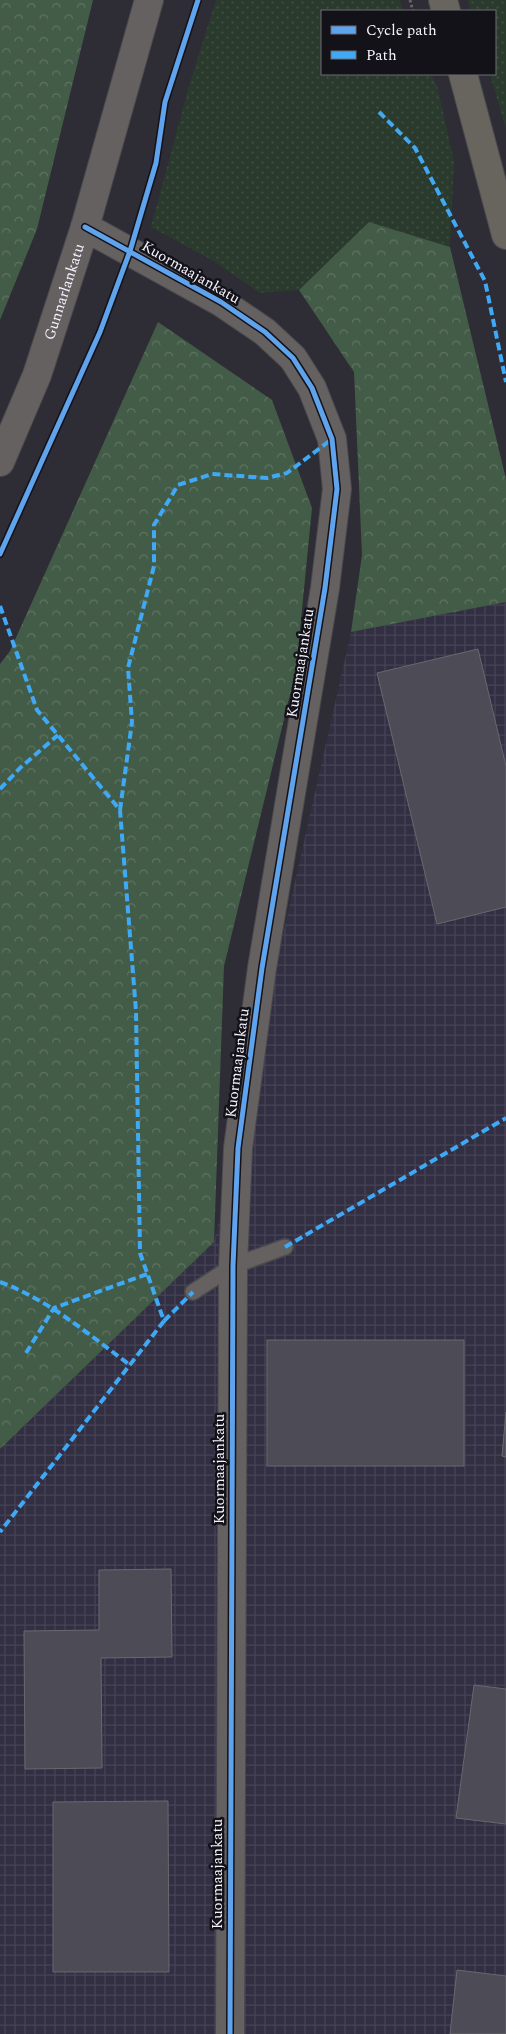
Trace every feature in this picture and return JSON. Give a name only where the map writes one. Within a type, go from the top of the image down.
[{"type":"highway","points":[[463,75],[506,235]]},
{"type":"street","name":"Gunnarlankatu","points":[[0,462],[37,375],[85,227],[149,0]]},
{"type":"street","name":"Kuormaajankatu","points":[[85,227],[221,302],[265,332],[293,358],[312,388],[332,439],[337,489],[325,588],[262,968],[238,1148],[233,1266],[230,2034]]},
{"type":"lane","points":[[193,1292],[233,1266],[285,1247]]},
{"type":"shaded area","points":[[506,602],[506,2034],[0,2034],[0,1449],[214,1242],[351,632]]},
{"type":"green space","points":[[0,0],[93,0],[37,229],[0,320]]},
{"type":"green space","points":[[216,0],[400,0],[403,10],[321,10],[321,75],[431,75],[437,85],[454,161],[450,247],[369,222],[299,290],[260,293],[215,262],[151,227],[189,86]]},
{"type":"green space","points":[[468,0],[506,0],[506,130],[490,75],[496,75],[496,10],[471,10]]},
{"type":"green space","points":[[369,222],[450,247],[506,479],[506,602],[351,632],[362,555],[354,372],[299,290]]},
{"type":"green space","points":[[158,322],[272,400],[312,508],[296,670],[224,966],[214,1242],[0,1449],[0,664],[10,651]]},
{"type":"building","points":[[478,649],[506,766],[506,907],[437,924],[377,673]]},
{"type":"building","points":[[267,1340],[464,1340],[464,1466],[267,1466]]},
{"type":"building","points":[[506,1412],[506,1457],[502,1456]]},
{"type":"building","points":[[171,1569],[172,1657],[101,1658],[102,1768],[25,1769],[24,1631],[99,1630],[99,1570]]},
{"type":"building","points":[[474,1685],[506,1689],[506,1824],[456,1818]]},
{"type":"building","points":[[168,1801],[169,1972],[53,1972],[53,1802]]},
{"type":"building","points":[[457,1970],[506,1976],[506,2034],[450,2034]]},
{"type":"marked path","points":[[379,112],[415,148],[485,281],[506,382]]},
{"type":"marked path","points":[[120,810],[132,722],[128,668],[154,566],[154,525],[178,485],[212,474],[267,478],[287,473],[332,439]]},
{"type":"marked path","points":[[0,606],[37,710],[120,810],[136,1011],[140,1253],[164,1321],[0,1532]]},
{"type":"marked path","points":[[0,789],[20,768],[58,735]]},
{"type":"marked path","points":[[285,1247],[506,1118]]},
{"type":"marked path","points":[[26,1353],[54,1308],[147,1274]]},
{"type":"marked path","points":[[0,1282],[18,1289],[52,1308],[130,1365]]},
{"type":"marked path","points":[[164,1321],[193,1292]]},
{"type":"cycle path","points":[[0,554],[100,332],[130,251],[156,163],[165,102],[198,0]]},
{"type":"cycle path","points":[[85,227],[221,302],[265,332],[293,358],[312,388],[332,439],[337,489],[325,588],[262,968],[238,1148],[233,1266],[230,2034]]}]
